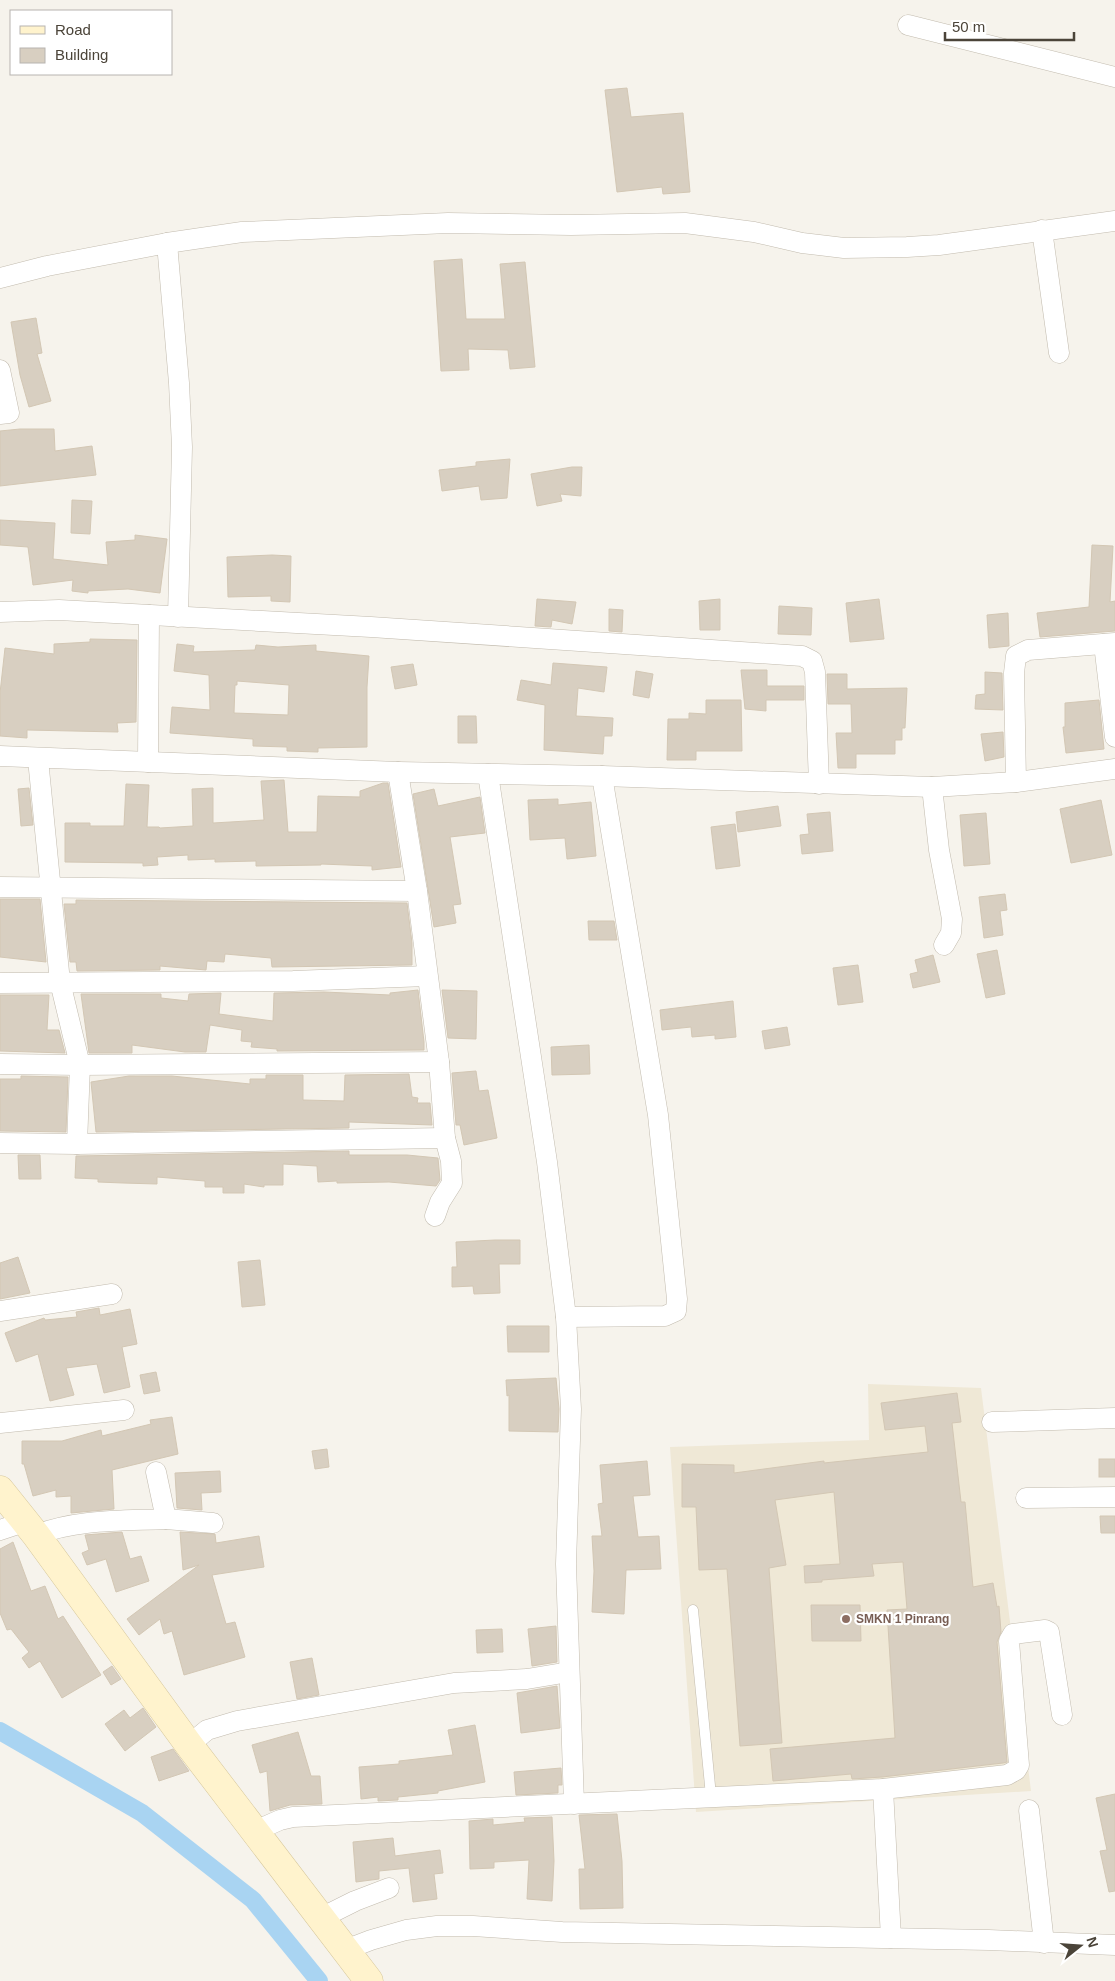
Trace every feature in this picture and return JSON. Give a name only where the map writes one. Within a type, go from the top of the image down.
[{"type":"street","points":[[908,25],[1115,76]]},
{"type":"street","points":[[0,278],[47,266],[167,243],[242,232],[448,223],[571,225],[685,223],[754,232],[802,243],[844,248],[939,245],[1115,221]]},
{"type":"street","points":[[1042,230],[1059,353]]},
{"type":"street","points":[[167,243],[179,383],[182,447],[178,617]]},
{"type":"street","points":[[0,370],[9,414],[0,414]]},
{"type":"street","points":[[0,612],[59,610],[485,634],[807,658],[814,666],[816,680],[819,784]]},
{"type":"street","points":[[148,615],[148,762]]},
{"type":"street","points":[[1016,782],[1014,673],[1016,656],[1028,650],[1110,644],[1115,738]]},
{"type":"street","points":[[0,756],[398,772],[602,776],[932,787],[1016,782],[1115,769]]},
{"type":"street","points":[[38,759],[60,982],[80,1065],[77,1144]]},
{"type":"street","points":[[398,772],[417,891],[439,1062],[445,1138],[451,1161],[452,1184],[440,1202],[435,1216]]},
{"type":"street","points":[[488,774],[546,1162],[566,1317],[572,1410],[566,1564],[574,1804]]},
{"type":"street","points":[[566,1317],[665,1316],[676,1311],[677,1299],[658,1115],[602,776]]},
{"type":"street","points":[[932,787],[939,850],[952,919],[952,933],[944,945]]},
{"type":"street","points":[[0,887],[52,889],[417,891]]},
{"type":"street","points":[[0,982],[293,981],[427,976]]},
{"type":"street","points":[[0,1064],[439,1062]]},
{"type":"street","points":[[0,1143],[77,1144],[445,1138]]},
{"type":"street","points":[[0,1311],[112,1294]]},
{"type":"street","points":[[0,1423],[124,1410]]},
{"type":"street","points":[[992,1422],[1115,1418]]},
{"type":"street","points":[[156,1472],[166,1519]]},
{"type":"street","points":[[0,1490],[20,1529],[189,1745],[369,1981]]},
{"type":"street","points":[[1026,1498],[1115,1497]]},
{"type":"street","points":[[20,1529],[109,1521],[166,1519],[213,1524]]},
{"type":"street","points":[[255,1831],[280,1820],[294,1818],[883,1789],[1007,1775],[1019,1766],[1009,1641],[1013,1634],[1044,1630],[1049,1632],[1062,1715]]},
{"type":"street","points":[[189,1745],[207,1730],[237,1721],[454,1684],[527,1679],[569,1672]]},
{"type":"street","points":[[883,1789],[891,1938]]},
{"type":"street","points":[[1029,1810],[1044,1943]]},
{"type":"street","points":[[321,1918],[355,1901],[389,1888]]},
{"type":"street","points":[[345,1950],[406,1930],[455,1926],[630,1934],[989,1940],[1115,1945]]},
{"type":"lane","points":[[693,1610],[711,1796]]},
{"type":"shaded area","name":"SMKN 1 Pinrang","points":[[868,1384],[981,1388],[1031,1791],[696,1812],[670,1447],[869,1440]]},
{"type":"building","points":[[627,88],[631,117],[683,113],[690,192],[663,194],[662,187],[617,192],[605,90]]},
{"type":"building","points":[[462,259],[466,319],[505,319],[500,264],[525,262],[535,367],[510,369],[508,350],[468,349],[469,370],[441,371],[434,261]]},
{"type":"building","points":[[36,318],[42,353],[37,354],[51,401],[29,407],[20,375],[11,322]]},
{"type":"building","points":[[54,429],[55,451],[92,446],[96,475],[0,486],[0,431]]},
{"type":"building","points":[[510,459],[507,498],[481,500],[479,486],[442,491],[439,470],[476,466],[476,462]]},
{"type":"building","points":[[582,467],[581,496],[560,494],[562,501],[537,506],[531,474]]},
{"type":"building","points":[[72,500],[92,501],[90,534],[71,533]]},
{"type":"building","points":[[0,520],[55,523],[53,559],[108,565],[106,542],[135,540],[135,535],[167,539],[160,593],[128,589],[88,591],[88,593],[72,591],[73,580],[33,585],[28,547],[0,545]]},
{"type":"building","points":[[1092,545],[1113,546],[1110,602],[1115,601],[1115,631],[1040,637],[1037,613],[1089,607]]},
{"type":"building","points":[[291,556],[290,602],[271,601],[271,596],[228,597],[227,557]]},
{"type":"building","points":[[537,599],[576,602],[572,624],[552,620],[551,627],[535,626]]},
{"type":"building","points":[[720,599],[720,630],[700,630],[699,601]]},
{"type":"building","points":[[879,599],[884,639],[850,642],[846,603]]},
{"type":"building","points":[[779,606],[812,608],[811,635],[778,634]]},
{"type":"building","points":[[609,609],[623,610],[622,632],[609,631]]},
{"type":"building","points":[[1008,613],[1009,646],[989,648],[987,615]]},
{"type":"building","points":[[90,639],[137,640],[136,722],[117,723],[118,732],[27,730],[27,738],[0,736],[0,693],[5,648],[54,654],[54,644],[90,642]]},
{"type":"building","points":[[177,644],[194,646],[193,652],[255,650],[256,645],[278,647],[316,645],[316,651],[369,656],[367,747],[318,748],[318,752],[287,751],[287,747],[253,746],[253,739],[170,733],[172,707],[210,710],[209,675],[174,671]],"holes":[[[237,681],[289,685],[288,715],[234,713],[235,685],[237,685]]]},
{"type":"building","points":[[553,663],[607,667],[604,692],[578,688],[576,716],[613,718],[612,736],[604,736],[603,754],[544,750],[545,705],[517,700],[521,680],[551,685]]},
{"type":"building","points":[[413,664],[417,685],[395,689],[391,667]]},
{"type":"building","points":[[741,670],[767,670],[767,686],[804,686],[804,700],[766,700],[766,711],[745,709]]},
{"type":"building","points":[[636,671],[653,674],[649,698],[633,695]]},
{"type":"building","points":[[985,672],[1002,673],[1003,710],[975,709],[976,695],[985,694]]},
{"type":"building","points":[[827,674],[847,674],[847,689],[907,688],[905,728],[902,728],[902,740],[895,740],[895,754],[856,754],[856,768],[838,768],[836,733],[852,733],[851,704],[828,704]]},
{"type":"building","points":[[706,700],[741,700],[742,751],[696,751],[696,760],[667,760],[668,719],[689,719],[689,713],[706,714]]},
{"type":"building","points":[[1099,700],[1104,749],[1066,753],[1063,727],[1065,727],[1065,703]]},
{"type":"building","points":[[458,716],[476,716],[477,743],[458,743]]},
{"type":"building","points":[[1003,732],[1004,757],[985,761],[981,734]]},
{"type":"building","points":[[284,780],[288,832],[317,832],[318,796],[360,797],[360,791],[388,783],[401,867],[372,870],[372,866],[321,864],[256,866],[256,861],[215,862],[215,859],[188,860],[188,855],[157,857],[158,865],[143,866],[143,863],[65,862],[65,823],[90,823],[90,826],[124,826],[126,784],[149,785],[147,827],[160,828],[193,826],[192,789],[213,788],[213,823],[264,820],[261,781]]},
{"type":"building","points":[[29,788],[33,825],[21,826],[18,789]]},
{"type":"building","points":[[434,789],[438,806],[480,797],[485,833],[450,837],[461,904],[453,905],[456,923],[434,927],[413,794]]},
{"type":"building","points":[[558,799],[558,805],[591,802],[596,856],[567,859],[565,838],[530,840],[528,800]]},
{"type":"building","points":[[1101,800],[1112,855],[1071,863],[1060,809]]},
{"type":"building","points":[[778,806],[781,826],[738,832],[736,812]]},
{"type":"building","points":[[830,812],[833,851],[802,854],[800,835],[809,834],[807,814]]},
{"type":"building","points":[[986,813],[990,864],[964,866],[960,815]]},
{"type":"building","points":[[735,824],[740,866],[716,869],[711,827]]},
{"type":"building","points":[[1005,894],[1007,910],[1000,911],[1003,935],[984,938],[979,897]]},
{"type":"building","points":[[0,899],[40,899],[46,962],[0,957]]},
{"type":"building","points":[[76,900],[407,903],[412,943],[412,965],[272,967],[271,958],[225,954],[224,962],[207,961],[206,970],[160,966],[160,970],[77,971],[76,962],[70,962],[64,904],[76,904]]},
{"type":"building","points":[[588,921],[614,921],[617,940],[589,940]]},
{"type":"building","points":[[997,950],[1005,994],[986,998],[977,954]]},
{"type":"building","points":[[933,955],[940,982],[913,988],[910,974],[918,972],[915,960]]},
{"type":"building","points":[[858,965],[863,1002],[838,1005],[833,968]]},
{"type":"building","points":[[418,990],[424,1050],[277,1051],[277,1049],[251,1047],[252,1042],[241,1041],[242,1030],[210,1025],[206,1052],[185,1052],[132,1045],[132,1053],[89,1053],[81,994],[161,994],[161,998],[188,1001],[189,994],[221,993],[219,1014],[273,1021],[274,993],[324,992],[390,995],[390,993]]},
{"type":"building","points":[[442,990],[477,991],[476,1039],[448,1038]]},
{"type":"building","points":[[0,995],[49,995],[47,1030],[59,1030],[65,1053],[0,1051]]},
{"type":"building","points":[[733,1001],[736,1037],[715,1039],[715,1035],[692,1037],[691,1027],[662,1030],[660,1010]]},
{"type":"building","points":[[787,1027],[790,1045],[765,1049],[762,1031]]},
{"type":"building","points":[[589,1045],[590,1074],[552,1075],[551,1047]]},
{"type":"building","points":[[476,1071],[479,1091],[488,1090],[497,1138],[464,1145],[460,1125],[456,1125],[452,1073]]},
{"type":"building","points":[[409,1074],[412,1097],[418,1098],[417,1103],[430,1103],[432,1125],[349,1122],[349,1128],[96,1132],[91,1082],[129,1076],[172,1076],[250,1084],[250,1079],[266,1079],[266,1075],[303,1075],[303,1100],[344,1101],[345,1075]]},
{"type":"building","points":[[21,1076],[68,1077],[66,1132],[0,1131],[0,1079],[21,1079]]},
{"type":"building","points":[[349,1151],[349,1155],[407,1155],[438,1158],[440,1180],[436,1186],[389,1182],[318,1182],[317,1166],[283,1164],[283,1185],[264,1185],[264,1187],[244,1184],[244,1193],[223,1193],[223,1187],[205,1187],[205,1181],[157,1177],[157,1184],[98,1182],[98,1179],[75,1178],[76,1156]]},
{"type":"building","points":[[18,1155],[40,1155],[41,1179],[19,1179]]},
{"type":"building","points":[[520,1240],[520,1264],[499,1264],[500,1293],[474,1294],[473,1286],[452,1287],[452,1267],[457,1267],[456,1242]]},
{"type":"building","points":[[18,1257],[30,1293],[0,1299],[0,1263]]},
{"type":"building","points":[[260,1260],[265,1305],[242,1307],[238,1262]]},
{"type":"building","points":[[99,1308],[100,1315],[130,1309],[137,1344],[122,1347],[130,1387],[104,1393],[97,1364],[66,1368],[74,1395],[50,1401],[38,1354],[16,1362],[5,1333],[44,1318],[45,1320],[77,1317],[76,1312]]},
{"type":"building","points":[[507,1326],[549,1326],[549,1352],[508,1352]]},
{"type":"building","points":[[156,1372],[160,1391],[144,1394],[140,1375]]},
{"type":"building","points":[[556,1378],[559,1409],[558,1432],[509,1431],[509,1395],[507,1396],[506,1380]]},
{"type":"building","points":[[957,1393],[961,1422],[952,1423],[961,1502],[965,1502],[973,1587],[993,1583],[997,1607],[999,1606],[1001,1632],[997,1642],[1007,1762],[882,1777],[852,1779],[851,1774],[773,1781],[770,1749],[895,1738],[887,1610],[907,1609],[903,1562],[872,1564],[874,1576],[805,1583],[804,1566],[840,1564],[834,1492],[775,1500],[786,1565],[769,1568],[782,1743],[740,1746],[727,1569],[699,1570],[696,1507],[682,1507],[682,1464],[734,1465],[734,1473],[824,1461],[824,1463],[928,1452],[925,1426],[885,1430],[881,1403]]},
{"type":"building","points":[[172,1417],[178,1454],[112,1470],[114,1509],[71,1513],[71,1496],[56,1497],[56,1490],[33,1496],[24,1464],[22,1464],[22,1441],[62,1441],[101,1430],[102,1436],[151,1424],[150,1420]]},
{"type":"building","points":[[327,1449],[329,1467],[315,1469],[312,1451]]},
{"type":"building","points":[[1099,1459],[1115,1459],[1115,1477],[1099,1477]]},
{"type":"building","points":[[647,1461],[650,1495],[633,1496],[638,1537],[659,1536],[661,1569],[626,1570],[624,1614],[592,1612],[594,1571],[592,1536],[602,1536],[598,1504],[603,1503],[600,1465]]},
{"type":"building","points":[[220,1471],[221,1492],[201,1493],[202,1510],[177,1508],[175,1473]]},
{"type":"building","points":[[1100,1516],[1115,1516],[1115,1533],[1101,1533]]},
{"type":"building","points":[[122,1532],[130,1559],[141,1556],[149,1581],[116,1592],[106,1559],[87,1565],[82,1553],[89,1550],[85,1535]]},
{"type":"building","points":[[180,1532],[215,1534],[216,1543],[259,1536],[264,1567],[212,1575],[226,1624],[235,1622],[245,1657],[184,1675],[172,1631],[164,1634],[160,1619],[139,1635],[127,1619],[199,1565],[183,1570]]},
{"type":"building","points":[[13,1542],[31,1591],[45,1586],[58,1619],[63,1616],[101,1675],[62,1698],[40,1661],[29,1668],[22,1658],[29,1652],[11,1629],[7,1630],[0,1613],[0,1549]]},
{"type":"building","points":[[811,1605],[860,1605],[861,1641],[812,1641]]},
{"type":"building","points":[[556,1626],[557,1662],[532,1666],[528,1629]]},
{"type":"building","points":[[502,1629],[503,1652],[477,1653],[476,1630]]},
{"type":"building","points":[[312,1658],[319,1695],[297,1699],[290,1662]]},
{"type":"building","points":[[112,1666],[121,1679],[111,1685],[103,1672]]},
{"type":"building","points":[[557,1686],[560,1728],[521,1733],[517,1693]]},
{"type":"building","points":[[143,1708],[156,1727],[125,1751],[105,1724],[124,1710],[130,1718]]},
{"type":"building","points":[[475,1725],[485,1782],[438,1791],[438,1793],[398,1797],[398,1800],[378,1801],[378,1797],[361,1799],[359,1767],[399,1764],[399,1761],[453,1755],[448,1730]]},
{"type":"building","points":[[298,1732],[311,1776],[320,1776],[322,1804],[290,1805],[270,1811],[267,1771],[260,1773],[252,1745]]},
{"type":"building","points":[[173,1749],[189,1771],[159,1781],[151,1757]]},
{"type":"building","points":[[561,1768],[562,1785],[558,1785],[558,1793],[516,1795],[514,1772]]},
{"type":"building","points":[[1115,1794],[1115,1891],[1109,1892],[1100,1851],[1107,1850],[1096,1798]]},
{"type":"building","points":[[617,1814],[622,1861],[623,1908],[580,1909],[579,1869],[585,1869],[579,1815]]},
{"type":"building","points":[[552,1817],[554,1861],[552,1901],[527,1899],[529,1860],[494,1862],[494,1868],[470,1869],[469,1821],[493,1819],[493,1825],[525,1822],[524,1818]]},
{"type":"building","points":[[393,1838],[395,1856],[440,1850],[443,1873],[434,1874],[437,1899],[413,1902],[409,1868],[379,1871],[379,1879],[356,1882],[353,1842]]},
{"type":"waterway","points":[[0,1731],[142,1813],[253,1900],[319,1981]]},
{"type":"place","name":"SMKN 1 Pinrang","points":[[846,1619]]}]
